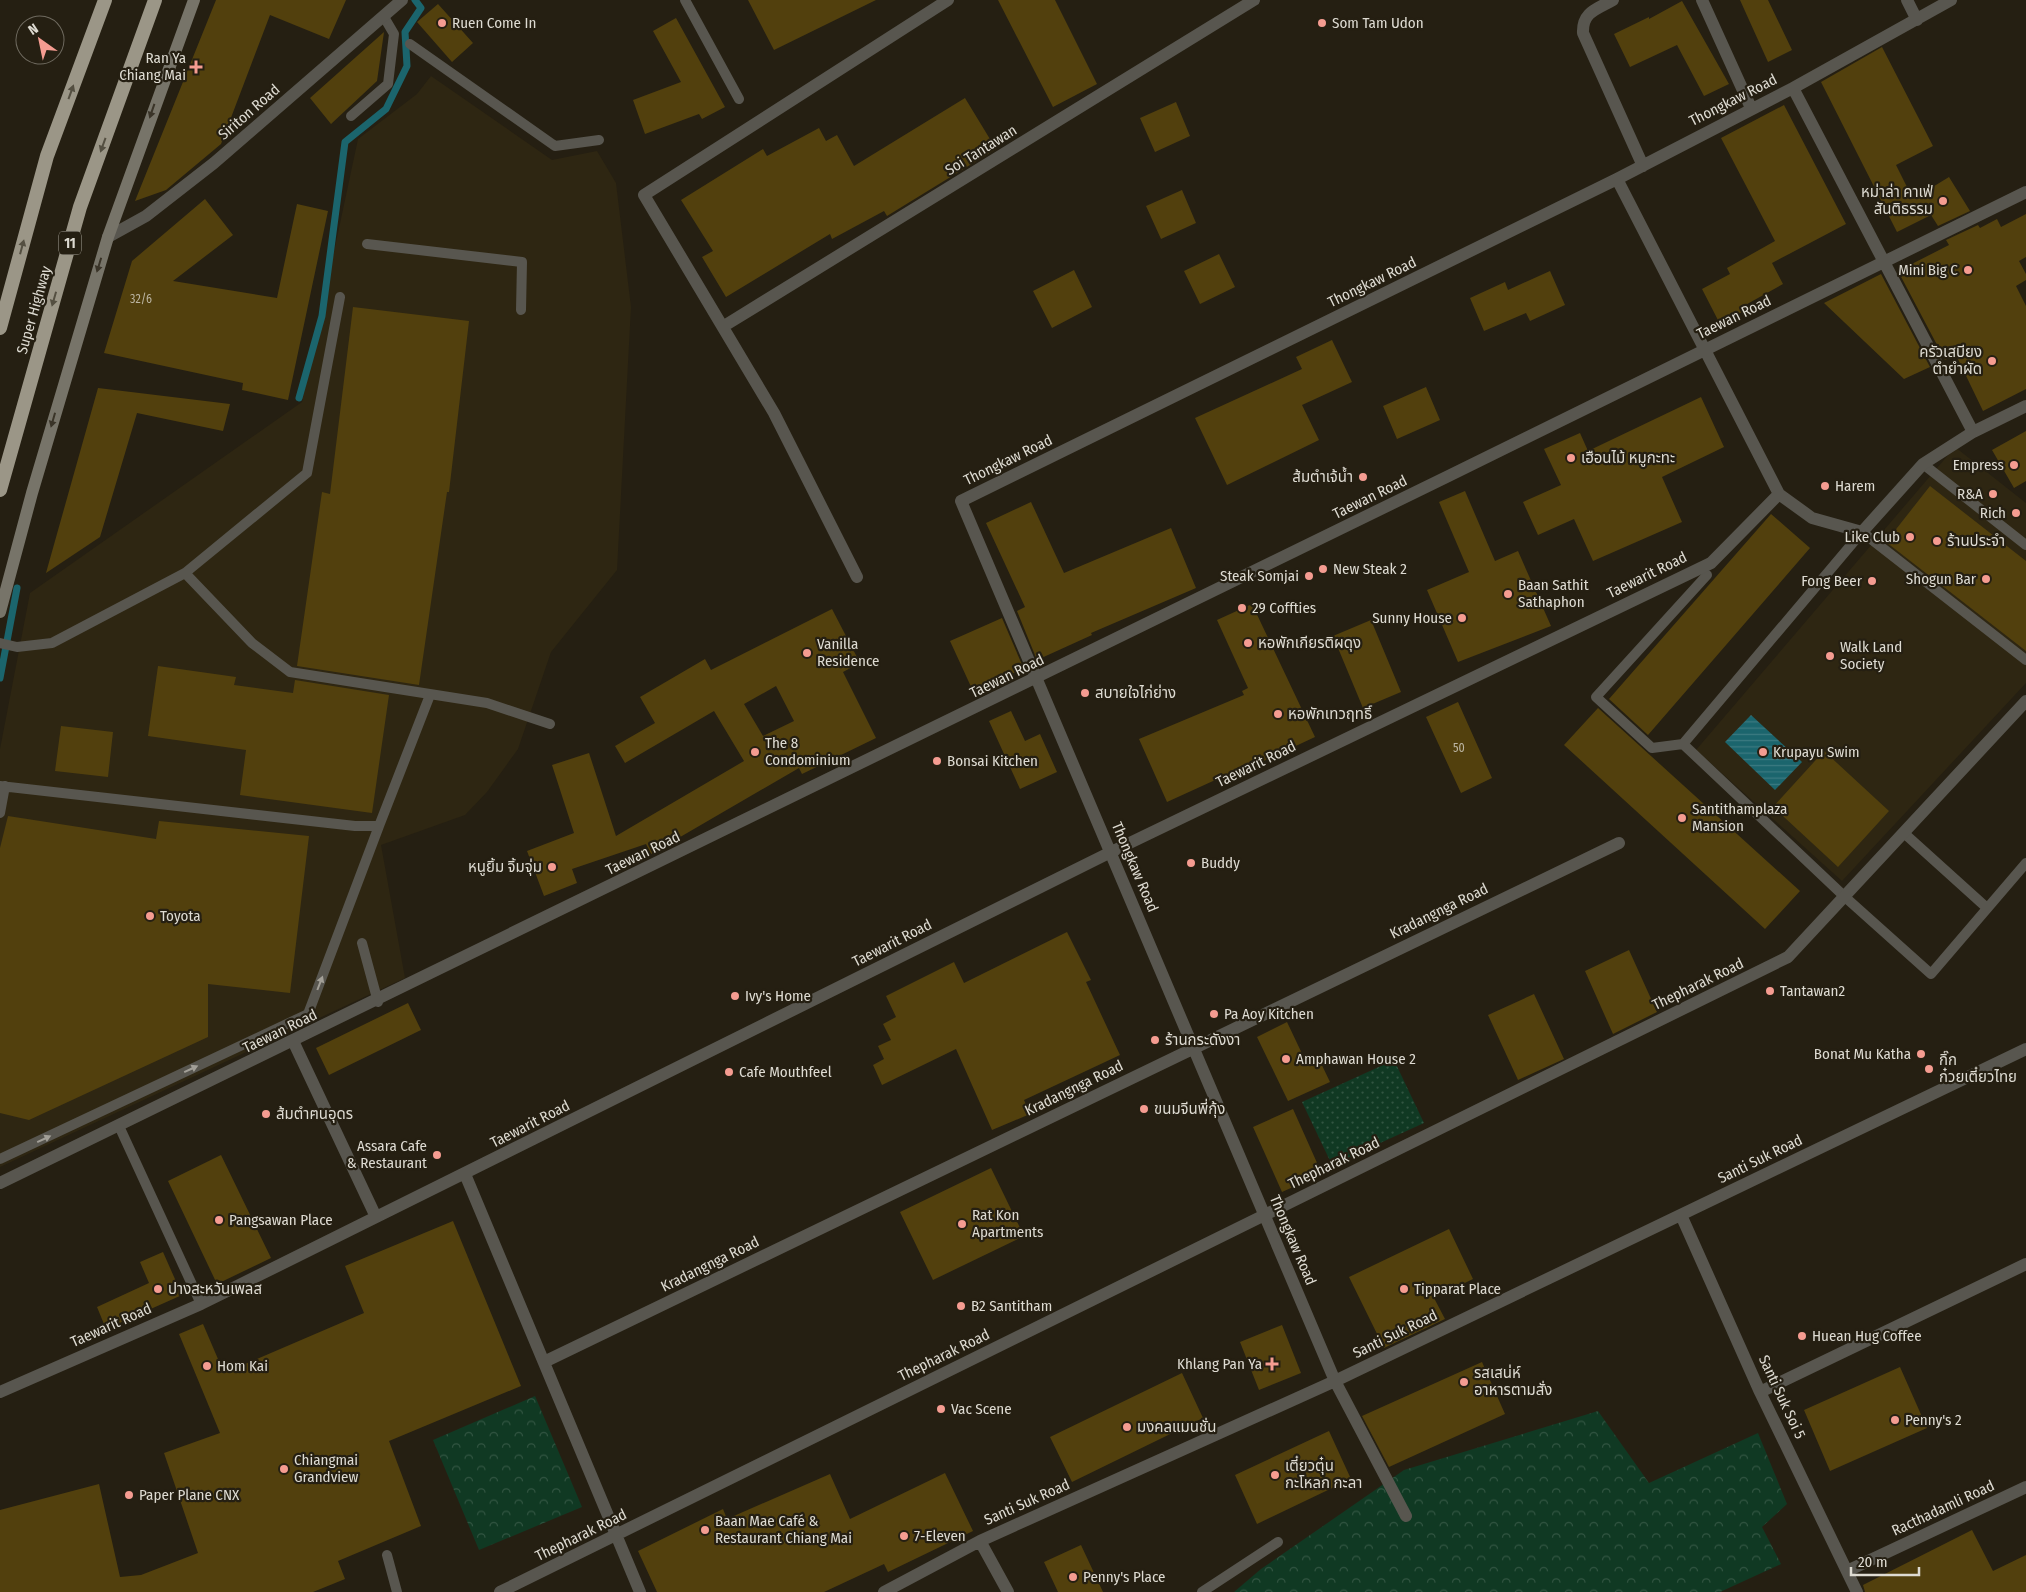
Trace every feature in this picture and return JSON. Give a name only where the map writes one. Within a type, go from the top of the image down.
[{"type":"highway","name":"Super Highway","points":[[0,328],[47,156],[105,0]]},
{"type":"highway","name":"Super Highway","points":[[0,490],[80,207],[155,0]]},
{"type":"main road","points":[[0,612],[42,456],[108,237],[194,0]]},
{"type":"street","points":[[857,577],[774,412],[644,194],[948,0]]},
{"type":"street","name":"Soi Tantawan","points":[[724,326],[1254,0]]},
{"type":"street","points":[[1613,0],[1587,15],[1582,22],[1582,33],[1643,166]]},
{"type":"street","points":[[1702,0],[1751,108]]},
{"type":"street","points":[[1907,0],[1916,20]]},
{"type":"street","name":"Thongkaw Road","points":[[1406,1516],[1335,1381],[961,501],[1643,166],[1751,108],[1793,88],[1951,0]]},
{"type":"street","name":"Siriton Road","points":[[108,237],[146,216],[214,163],[398,4]]},
{"type":"street","points":[[1793,88],[1973,432]]},
{"type":"street","points":[[1617,179],[1779,494],[1812,518],[1862,532],[1923,464],[1973,432],[2026,406]]},
{"type":"street","name":"Taewan Road","points":[[0,1183],[378,1002],[2026,192]]},
{"type":"street","name":"Taewarit Road","points":[[0,1392],[201,1304],[1111,852],[1711,562],[1779,494]]},
{"type":"street","name":"Thepharak Road","points":[[500,1592],[1788,957],[1905,834],[2026,701]]},
{"type":"street","name":"Kradangnga Road","points":[[544,1362],[1619,843]]},
{"type":"street","points":[[294,1043],[376,1217]]},
{"type":"street","name":"Santi Suk Road","points":[[884,1592],[980,1541],[1335,1381],[2026,1049]]},
{"type":"street","points":[[465,1174],[640,1592]]},
{"type":"street","name":"Santi Suk Soi 5","points":[[1682,1215],[1760,1392],[1857,1592]]},
{"type":"street","points":[[1760,1392],[2026,1264]]},
{"type":"street","name":"Racthadamli Road","points":[[1847,1571],[2026,1487]]},
{"type":"street","points":[[980,1541],[1008,1592]]},
{"type":"lane","points":[[685,0],[739,99]]},
{"type":"lane","points":[[351,116],[388,84],[394,34],[384,17]]},
{"type":"lane","points":[[410,44],[555,146],[599,140]]},
{"type":"lane","points":[[367,244],[522,262],[521,310]]},
{"type":"lane","points":[[0,643],[16,647],[52,643],[185,573],[307,473],[340,297]]},
{"type":"lane","points":[[1923,464],[2026,545]]},
{"type":"lane","points":[[1707,575],[1596,697],[1652,748],[1683,744],[1862,532],[2026,660]]},
{"type":"lane","points":[[185,573],[252,643],[290,672],[486,703],[550,724]]},
{"type":"lane","points":[[0,1159],[308,1014],[430,694]]},
{"type":"lane","points":[[1683,744],[1845,897],[1931,974],[2026,862]]},
{"type":"lane","points":[[0,813],[3,786],[355,826],[379,826]]},
{"type":"lane","points":[[1905,834],[1988,908]]},
{"type":"lane","points":[[362,943],[378,1002]]},
{"type":"lane","points":[[119,1126],[201,1304]]},
{"type":"lane","points":[[1202,1592],[1278,1542]]},
{"type":"lane","points":[[386,1555],[397,1592]]},
{"type":"shaded area","points":[[431,76],[552,160],[597,151],[616,183],[631,307],[617,570],[551,652],[518,749],[487,792],[465,815],[381,845],[405,978],[0,1167],[0,749],[30,593],[302,402],[358,139],[417,94]]},
{"type":"shaded area","points":[[1955,447],[2026,503],[2026,683],[1842,881],[1696,750]]},
{"type":"green space","points":[[1394,1060],[1424,1123],[1332,1165],[1302,1102]]},
{"type":"green space","points":[[535,1396],[582,1507],[479,1550],[433,1440]]},
{"type":"green space","points":[[1598,1411],[1649,1483],[1758,1433],[1787,1504],[1762,1527],[1781,1564],[1720,1592],[1234,1592],[1261,1569],[1404,1470]]},
{"type":"water","name":"Krupayu Swim","points":[[1751,715],[1802,762],[1775,790],[1725,742]]},
{"type":"building","points":[[216,0],[346,0],[329,39],[270,15],[221,144],[166,190],[135,201]]},
{"type":"building","points":[[748,0],[876,0],[774,50]]},
{"type":"building","points":[[998,0],[1055,0],[1097,84],[1053,107]]},
{"type":"building","points":[[1740,0],[1768,0],[1792,50],[1768,62]]},
{"type":"building","points":[[1682,1],[1729,84],[1704,96],[1677,45],[1630,67],[1614,34],[1649,17],[1649,19]]},
{"type":"building","points":[[438,4],[473,43],[452,62],[417,22]]},
{"type":"building","points":[[676,18],[725,107],[702,119],[699,114],[645,134],[633,100],[681,82],[653,31]]},
{"type":"building","points":[[384,32],[377,81],[331,124],[310,98]]},
{"type":"building","points":[[1882,47],[1933,146],[1896,165],[1913,199],[1949,177],[1970,211],[1938,226],[1931,215],[1897,232],[1821,82]]},
{"type":"building","points":[[965,98],[996,149],[887,216],[884,211],[832,239],[830,234],[726,297],[702,257],[713,251],[681,200],[763,149],[767,156],[819,128],[826,141],[837,135],[854,166]]},
{"type":"building","points":[[1176,102],[1190,136],[1155,152],[1140,118]]},
{"type":"building","points":[[1784,105],[1846,224],[1772,263],[1783,284],[1740,308],[1742,312],[1720,324],[1702,289],[1730,274],[1727,268],[1775,241],[1721,138]]},
{"type":"building","points":[[1182,190],[1196,223],[1161,239],[1146,206]]},
{"type":"building","points":[[205,199],[233,235],[173,281],[277,298],[297,204],[328,211],[288,400],[242,390],[243,383],[104,353],[132,261]]},
{"type":"building","points":[[2026,214],[2026,257],[2019,261],[2026,274],[2026,280],[2016,286],[2026,306],[2026,389],[1983,411],[1956,355],[1945,360],[1898,271],[1949,245],[1946,240],[1978,225],[1980,228],[1997,219],[2001,227]]},
{"type":"building","points":[[1219,254],[1235,287],[1200,304],[1184,271]]},
{"type":"building","points":[[1074,270],[1092,307],[1052,328],[1033,291]]},
{"type":"building","points":[[1550,271],[1565,305],[1530,321],[1526,313],[1484,331],[1470,298],[1505,282],[1508,290]]},
{"type":"building","points":[[1881,274],[1930,367],[1904,379],[1824,303]]},
{"type":"building","points":[[353,307],[469,321],[449,492],[447,492],[419,685],[297,666],[322,492],[330,494]]},
{"type":"building","points":[[1332,340],[1352,382],[1302,405],[1319,440],[1227,485],[1195,418],[1302,369],[1296,357]]},
{"type":"building","points":[[1426,387],[1440,420],[1397,439],[1383,406]]},
{"type":"building","points":[[98,388],[230,404],[223,431],[137,413],[100,537],[46,573]]},
{"type":"building","points":[[1701,397],[1724,447],[1662,477],[1682,522],[1593,561],[1574,519],[1538,535],[1523,502],[1561,485],[1544,449],[1580,433],[1588,451]]},
{"type":"building","name":"Empress","points":[[2026,431],[2026,481],[2014,488],[1992,450]]},
{"type":"building","points":[[1930,486],[2026,561],[2026,651],[1886,542]]},
{"type":"building","name":"Baan Sathit Sathaphon","points":[[1465,491],[1495,561],[1518,551],[1551,626],[1458,662],[1427,590],[1469,572],[1439,502]]},
{"type":"building","points":[[1031,502],[1064,573],[1171,528],[1196,588],[1091,633],[1092,635],[1037,660],[1017,611],[1025,607],[986,523]]},
{"type":"building","points":[[1771,514],[1810,548],[1648,735],[1609,699]]},
{"type":"building","points":[[1252,604],[1315,737],[1225,779],[1224,776],[1167,802],[1139,739],[1244,695],[1242,691],[1248,688],[1217,620]]},
{"type":"building","points":[[832,609],[860,663],[843,672],[876,738],[802,774],[799,768],[651,854],[646,844],[572,869],[577,883],[544,896],[527,851],[574,833],[552,765],[589,753],[616,836],[744,761],[714,711],[625,763],[615,746],[655,723],[640,697],[705,659],[711,670]],"holes":[[[776,686],[794,721],[763,736],[744,704]]]},
{"type":"building","points":[[1002,618],[1023,667],[973,691],[950,641]]},
{"type":"building","name":"Sunny House","points":[[1371,620],[1401,692],[1363,708],[1333,636]]},
{"type":"building","points":[[158,666],[236,677],[234,685],[293,693],[295,680],[389,695],[372,813],[240,795],[246,750],[148,736]]},
{"type":"building","points":[[1458,702],[1492,778],[1461,793],[1426,717]]},
{"type":"building","name":"Santithamplaza Mansion","points":[[1598,708],[1800,891],[1765,929],[1564,745]]},
{"type":"building","points":[[1011,711],[1025,741],[1040,734],[1057,772],[1020,789],[989,721]]},
{"type":"building","points":[[61,726],[113,732],[108,777],[55,771]]},
{"type":"building","points":[[1824,751],[1889,811],[1838,867],[1773,807]]},
{"type":"building","name":"Toyota","points":[[8,816],[156,839],[159,821],[309,836],[290,993],[208,984],[208,1037],[29,1120],[0,1113],[0,848]]},
{"type":"building","points":[[1067,932],[1091,980],[1086,982],[1120,1055],[1024,1100],[1030,1114],[992,1130],[956,1049],[882,1085],[873,1065],[884,1059],[878,1046],[891,1040],[883,1024],[896,1017],[886,996],[954,962],[964,983]]},
{"type":"building","points":[[1629,950],[1657,1012],[1613,1034],[1585,971]]},
{"type":"building","points":[[1534,994],[1564,1059],[1518,1080],[1488,1015]]},
{"type":"building","points":[[408,1003],[421,1030],[329,1075],[316,1048]]},
{"type":"building","name":"Amphawan House 2","points":[[1287,1022],[1306,1062],[1318,1057],[1330,1082],[1288,1101],[1257,1037]]},
{"type":"building","points":[[1293,1109],[1322,1174],[1282,1192],[1253,1127]]},
{"type":"building","name":"Pangsawan Place","points":[[221,1155],[271,1258],[217,1284],[168,1181]]},
{"type":"building","name":"Rat Kon Apartments","points":[[991,1168],[1024,1236],[933,1280],[900,1212]]},
{"type":"building","name":"Chiangmai Grandview","points":[[453,1221],[521,1386],[389,1441],[421,1526],[338,1561],[345,1579],[313,1592],[0,1592],[0,1510],[99,1484],[120,1577],[141,1575],[198,1553],[164,1453],[220,1433],[179,1334],[203,1324],[224,1373],[364,1313],[345,1266]]},
{"type":"building","name":"Tipparat Place","points":[[1449,1229],[1473,1279],[1434,1298],[1445,1319],[1384,1348],[1349,1277]]},
{"type":"building","name":"ปางสะหวันเพลส","points":[[163,1252],[182,1295],[106,1329],[97,1307],[149,1283],[140,1262]]},
{"type":"building","points":[[1282,1325],[1301,1373],[1259,1390],[1240,1342]]},
{"type":"building","points":[[1482,1362],[1505,1414],[1389,1467],[1362,1416]]},
{"type":"building","name":"Penny's 2","points":[[1900,1367],[1927,1428],[1830,1471],[1804,1410]]},
{"type":"building","name":"มงคลแมนชั่น","points":[[1182,1373],[1203,1418],[1072,1482],[1050,1437]]},
{"type":"building","points":[[1329,1431],[1351,1479],[1257,1524],[1235,1475]]},
{"type":"building","points":[[945,1473],[973,1531],[888,1572],[884,1564],[824,1592],[657,1592],[638,1551],[723,1509],[727,1519],[830,1474],[850,1519]]},
{"type":"building","points":[[1972,1530],[1993,1571],[2026,1555],[2026,1592],[1865,1592],[1863,1585]]},
{"type":"building","name":"Penny's Place","points":[[1081,1545],[1103,1592],[1058,1592],[1044,1562]]},
{"type":"waterway","points":[[299,398],[322,316],[345,142],[386,109],[407,66],[405,32],[421,8],[415,0]]},
{"type":"waterway","points":[[0,678],[17,588]]},
{"type":"place","name":"Ruen Come In","points":[[442,23]]},
{"type":"place","name":"Som Tam Udon","points":[[1322,23]]},
{"type":"place","name":"Ran Ya Chiang Mai","points":[[196,67]]},
{"type":"place","name":"หม่าล่า คาเฟ่ สันติธรรม","points":[[1943,201]]},
{"type":"place","name":"Mini Big C","points":[[1968,270]]},
{"type":"place","name":"ครัวเสบียง ตำยำผัด","points":[[1992,361]]},
{"type":"place","name":"เฮือนไม้ หมูกะทะ","points":[[1571,458]]},
{"type":"place","name":"Empress","points":[[2014,465]]},
{"type":"place","name":"ส้มตำเจ้น้ำ","points":[[1363,477]]},
{"type":"place","name":"Harem","points":[[1825,486]]},
{"type":"place","name":"R&A","points":[[1993,494]]},
{"type":"place","name":"Rich","points":[[2016,513]]},
{"type":"place","name":"Like Club","points":[[1910,537]]},
{"type":"place","name":"ร้านประจำ","points":[[1937,541]]},
{"type":"place","name":"New Steak 2","points":[[1323,569]]},
{"type":"place","name":"Steak Somjai","points":[[1309,576]]},
{"type":"place","name":"Shogun Bar","points":[[1986,579]]},
{"type":"place","name":"Fong Beer","points":[[1872,581]]},
{"type":"place","name":"Baan Sathit Sathaphon","points":[[1508,594]]},
{"type":"place","name":"29 Coffties","points":[[1242,608]]},
{"type":"place","name":"Sunny House","points":[[1462,618]]},
{"type":"place","name":"หอพักเกียรติผดุง","points":[[1248,643]]},
{"type":"place","name":"Vanilla Residence","points":[[807,653]]},
{"type":"place","name":"Walk Land Society","points":[[1830,656]]},
{"type":"place","name":"สบายใจไก่ย่าง","points":[[1085,693]]},
{"type":"place","name":"หอพักเทวฤทธิ์","points":[[1278,714]]},
{"type":"place","name":"The 8 Condominium","points":[[755,752]]},
{"type":"place","name":"Krupayu Swim","points":[[1763,752]]},
{"type":"place","name":"Bonsai Kitchen","points":[[937,761]]},
{"type":"place","name":"Santithamplaza Mansion","points":[[1682,818]]},
{"type":"place","name":"Buddy","points":[[1191,863]]},
{"type":"place","name":"หนูยิ้ม จิ้มจุ่ม","points":[[552,867]]},
{"type":"place","name":"Toyota","points":[[150,916]]},
{"type":"place","name":"Tantawan2","points":[[1770,991]]},
{"type":"place","name":"Ivy's Home","points":[[735,996]]},
{"type":"place","name":"Pa Aoy Kitchen","points":[[1214,1014]]},
{"type":"place","name":"ร้านกระดังงา","points":[[1155,1040]]},
{"type":"place","name":"Bonat Mu Katha","points":[[1921,1054]]},
{"type":"place","name":"Amphawan House 2","points":[[1286,1059]]},
{"type":"place","name":"กิ๊ก ก๋วยเตี๋ยวไทย","points":[[1929,1069]]},
{"type":"place","name":"Cafe Mouthfeel","points":[[729,1072]]},
{"type":"place","name":"ขนมจีนพี่กุ้ง","points":[[1144,1109]]},
{"type":"place","name":"ส้มตำฅนอุดร","points":[[266,1114]]},
{"type":"place","name":"Assara Cafe & Restaurant","points":[[437,1155]]},
{"type":"place","name":"Pangsawan Place","points":[[219,1220]]},
{"type":"place","name":"Rat Kon Apartments","points":[[962,1224]]},
{"type":"place","name":"ปางสะหวันเพลส","points":[[158,1289]]},
{"type":"place","name":"Tipparat Place","points":[[1404,1289]]},
{"type":"place","name":"B2 Santitham","points":[[961,1306]]},
{"type":"place","name":"Huean Hug Coffee","points":[[1802,1336]]},
{"type":"place","name":"Khlang Pan Ya","points":[[1272,1364]]},
{"type":"place","name":"Hom Kai","points":[[207,1366]]},
{"type":"place","name":"รสเสน่ห์ อาหารตามสั่ง","points":[[1464,1382]]},
{"type":"place","name":"Vac Scene","points":[[941,1409]]},
{"type":"place","name":"Penny's 2","points":[[1895,1420]]},
{"type":"place","name":"มงคลแมนชั่น","points":[[1127,1427]]},
{"type":"place","name":"Chiangmai Grandview","points":[[284,1469]]},
{"type":"place","name":"เตี๋ยวตุ๋น กะโหลก กะลา","points":[[1275,1475]]},
{"type":"place","name":"Paper Plane CNX","points":[[129,1495]]},
{"type":"place","name":"Baan Mae Café & Restaurant Chiang Mai","points":[[705,1530]]},
{"type":"place","name":"7-Eleven","points":[[904,1536]]},
{"type":"place","name":"Penny's Place","points":[[1073,1577]]}]
